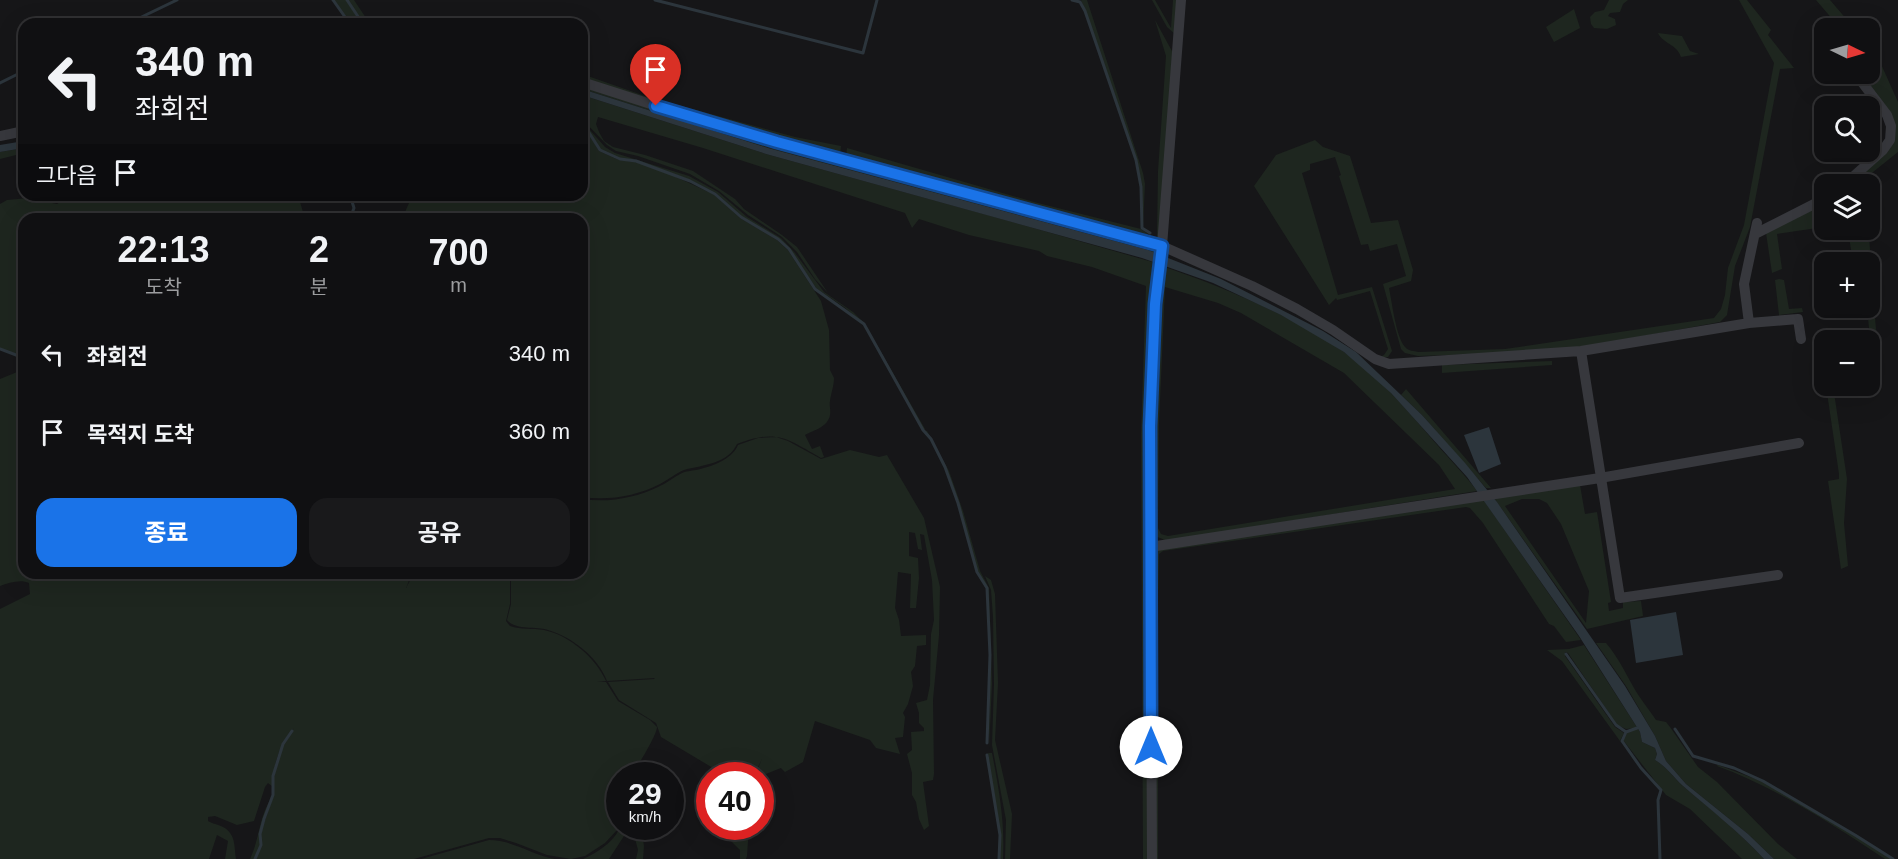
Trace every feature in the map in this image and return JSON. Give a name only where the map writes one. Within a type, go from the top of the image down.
[{"type":"street","points":[[1152,859],[1150,426],[1155,304],[1162,250],[1181,0]]},
{"type":"street","points":[[588,84],[723,127],[1162,250],[1252,286],[1333,330],[1375,359],[1389,364],[1581,351],[1749,323],[1798,319],[1801,339]]},
{"type":"street","points":[[1856,174],[1883,150],[1890,140],[1891,126],[1887,114],[1863,84]]},
{"type":"street","points":[[0,136],[18,132]]},
{"type":"street","points":[[1749,323],[1744,284],[1756,228],[1814,203]]},
{"type":"street","points":[[1581,351],[1620,598],[1778,575]]},
{"type":"street","points":[[1150,547],[1600,478],[1799,443]]},
{"type":"shaded area","points":[[334,0],[346,0],[358,18],[347,18]]},
{"type":"shaded area","points":[[348,0],[354,0],[366,18],[360,18]]},
{"type":"shaded area","points":[[1081,0],[1087,0],[1143,173],[1145,184],[1143,227],[1142,187],[1137,160]]},
{"type":"shaded area","points":[[1152,0],[1155,0],[1171,28],[1173,0],[1179,0],[1176,35],[1167,27]]},
{"type":"shaded area","points":[[1609,0],[1628,0],[1623,4],[1620,12],[1610,13],[1608,16],[1615,19],[1616,25],[1607,29],[1594,28],[1590,17],[1595,12],[1604,10]]},
{"type":"shaded area","points":[[1739,0],[1747,0],[1771,30],[1768,35],[1794,68],[1780,69],[1750,227],[1735,266],[1727,315],[1720,322],[1578,348],[1418,356],[1405,353],[1401,349],[1383,284],[1406,276],[1397,244],[1370,251],[1368,244],[1361,245],[1335,157],[1310,164],[1310,170],[1302,173],[1338,295],[1372,287],[1392,351],[1388,357],[1380,357],[1388,349],[1370,291],[1337,300],[1336,298],[1329,305],[1254,186],[1276,155],[1315,140],[1323,147],[1350,156],[1371,223],[1398,220],[1413,270],[1411,281],[1389,288],[1399,336],[1405,347],[1411,351],[1505,349],[1714,318],[1721,309],[1728,268],[1744,225],[1774,63]]},
{"type":"shaded area","points":[[1816,0],[1830,0],[1845,18],[1831,18]]},
{"type":"shaded area","points":[[1574,9],[1580,28],[1554,42],[1546,27]]},
{"type":"shaded area","points":[[1155,20],[1173,53],[1157,238],[1158,171],[1166,56]]},
{"type":"shaded area","points":[[1658,33],[1682,36],[1690,51],[1699,54],[1681,57],[1676,49],[1663,40]]},
{"type":"shaded area","points":[[1880,62],[1898,102],[1898,152],[1870,174],[1857,174],[1867,162],[1880,162],[1880,146],[1895,128],[1880,106],[1880,96],[1873,96],[1865,84],[1880,84]]},
{"type":"shaded area","points":[[588,76],[645,96],[795,137],[841,146],[840,155],[744,129],[588,81]]},
{"type":"shaded area","points":[[588,87],[1154,246],[1157,255],[1148,250],[768,148],[588,91]]},
{"type":"shaded area","points":[[588,91],[768,148],[1148,250],[1221,279],[1323,331],[1356,352],[1422,415],[1497,502],[1625,686],[1655,736],[1666,761],[1686,784],[1748,834],[1774,859],[1764,859],[1735,830],[1655,760],[1657,754],[1655,748],[1642,742],[1640,732],[1579,636],[1467,477],[1391,393],[1344,352],[1281,315],[1213,283],[1142,258],[766,154],[588,97]]},
{"type":"shaded area","points":[[588,97],[766,154],[1156,263],[1149,859],[1143,859],[1141,433],[1146,286],[1092,267],[1047,256],[1039,251],[969,235],[919,219],[912,228],[905,213],[598,117],[596,124],[599,132],[604,141],[613,147],[693,171],[735,199],[744,209],[797,247],[828,293],[815,279],[797,252],[782,237],[748,215],[719,191],[690,174],[616,151],[607,145],[588,125]]},
{"type":"shaded area","points":[[588,128],[605,147],[615,153],[689,176],[718,192],[747,217],[781,238],[795,253],[824,292],[853,312],[865,324],[925,429],[864,324],[816,288],[789,248],[741,216],[716,193],[690,180],[636,160],[620,159],[600,150]]},
{"type":"shaded area","points":[[588,132],[599,151],[619,160],[659,169],[715,195],[740,218],[777,240],[788,250],[821,301],[829,330],[830,370],[834,384],[829,419],[824,425],[805,435],[812,449],[820,446],[824,457],[821,458],[781,438],[762,437],[737,444],[733,451],[721,460],[684,470],[642,492],[622,497],[588,498],[588,213],[405,213],[409,201],[588,201]]},
{"type":"shaded area","points":[[18,142],[18,149],[0,152],[0,145]]},
{"type":"shaded area","points":[[847,148],[1034,202],[1141,229],[1148,234],[1148,237],[846,156]]},
{"type":"shaded area","points":[[18,149],[18,154],[0,159],[0,152]]},
{"type":"shaded area","points":[[18,199],[18,201],[42,201],[57,204],[61,201],[300,201],[303,213],[18,213],[18,356],[0,349],[0,204],[7,200]]},
{"type":"shaded area","points":[[1814,207],[1814,228],[1777,234],[1782,269],[1772,273],[1766,233]]},
{"type":"shaded area","points":[[1849,240],[1869,240],[1870,252],[1851,252]]},
{"type":"shaded area","points":[[1162,266],[1256,303],[1302,326],[1344,352],[1391,392],[1477,491],[1165,540],[1155,536],[1152,424]],"holes":[[[1165,287],[1218,303],[1241,313],[1344,373],[1439,465],[1455,489],[1168,536],[1161,534],[1158,528],[1159,424]]]},
{"type":"shaded area","points":[[1775,280],[1784,280],[1789,309],[1802,308],[1803,312],[1779,315]]},
{"type":"shaded area","points":[[1868,318],[1875,318],[1876,330],[1869,330]]},
{"type":"shaded area","points":[[1552,361],[1552,365],[1442,373],[1442,365]]},
{"type":"shaded area","points":[[18,372],[18,579],[410,579],[406,588],[411,579],[510,579],[510,604],[506,621],[510,626],[544,630],[572,642],[596,664],[606,681],[597,682],[606,682],[618,701],[650,720],[657,727],[640,762],[606,762],[608,840],[585,856],[571,859],[547,855],[500,838],[489,838],[414,859],[256,859],[261,845],[261,834],[274,795],[274,776],[283,745],[274,771],[273,787],[268,783],[265,787],[254,821],[237,825],[215,816],[208,817],[208,821],[223,827],[230,833],[234,841],[236,859],[225,859],[228,841],[217,835],[209,859],[0,859],[0,609],[30,594],[29,583],[26,582],[14,582],[0,586],[0,379]]},
{"type":"shaded area","points":[[1406,389],[1491,488],[1486,488],[1422,415],[1401,395]]},
{"type":"shaded area","points":[[1827,396],[1835,396],[1847,479],[1844,523],[1848,566],[1841,569],[1828,481],[1839,479]]},
{"type":"shaded area","points":[[1489,427],[1501,464],[1479,473],[1464,435]]},
{"type":"shaded area","points":[[776,437],[821,459],[850,450],[879,457],[887,455],[924,518],[940,587],[939,635],[933,700],[934,774],[933,780],[923,782],[929,826],[924,830],[912,795],[912,773],[907,754],[912,750],[911,732],[924,731],[919,723],[916,703],[927,700],[930,685],[931,634],[934,620],[932,580],[924,535],[920,534],[922,550],[918,549],[915,533],[909,532],[909,556],[918,558],[916,608],[910,608],[911,574],[898,572],[895,608],[901,636],[926,635],[926,645],[917,646],[915,666],[911,672],[913,686],[903,713],[905,717],[903,737],[895,738],[900,754],[876,748],[870,740],[815,721],[803,762],[785,772],[781,768],[774,771],[774,762],[761,762],[762,759],[760,762],[703,762],[661,737],[656,723],[619,700],[608,682],[655,678],[607,681],[591,656],[575,643],[557,633],[515,626],[507,620],[511,604],[511,579],[588,579],[588,500],[621,499],[640,494],[684,472],[702,469],[720,462],[731,455],[738,445],[758,438]]},
{"type":"shaded area","points":[[938,451],[949,471],[963,511],[980,571],[989,588],[992,684],[989,749],[990,655],[987,587],[978,572],[959,503]]},
{"type":"shaded area","points":[[1580,485],[1585,514],[1597,512],[1611,602],[1608,603],[1609,611],[1623,608],[1623,602],[1641,601],[1643,616],[1587,629],[1494,498]],"holes":[[[1522,499],[1539,499],[1547,503],[1561,524],[1589,591],[1586,623],[1505,506]]]},
{"type":"shaded area","points":[[1483,499],[1581,640],[1566,642],[1554,626],[1549,624],[1483,523],[1470,508],[1466,507],[1163,551],[1159,554],[1157,652],[1153,653],[1154,553],[1158,550]]},
{"type":"shaded area","points":[[985,576],[991,580],[995,594],[998,683],[995,740],[1012,814],[1010,859],[1005,859],[1006,820],[992,745],[993,617],[991,590]]},
{"type":"shaded area","points":[[1676,612],[1683,655],[1636,663],[1630,620]]},
{"type":"shaded area","points":[[1596,643],[1606,643],[1656,720],[1666,722],[1698,767],[1717,782],[1778,844],[1797,859],[1774,859],[1748,834],[1686,784],[1666,761],[1655,736],[1626,686]]},
{"type":"shaded area","points":[[1584,645],[1640,732],[1642,742],[1655,748],[1657,754],[1655,760],[1735,830],[1764,859],[1742,859],[1690,809],[1666,795],[1623,740],[1627,733],[1636,728],[1626,729],[1617,725],[1568,653],[1565,652],[1565,656],[1615,727],[1624,733],[1620,741],[1562,661],[1547,650],[1569,649]]},
{"type":"shaded area","points":[[1153,660],[1158,660],[1158,859],[1155,859]]},
{"type":"shaded area","points":[[988,753],[992,753],[999,793],[1003,859],[999,859],[1000,835]]},
{"type":"shaded area","points":[[1718,765],[1764,782],[1857,836],[1891,859],[1885,859],[1825,820],[1782,796]]},
{"type":"shaded area","points":[[273,795],[264,819],[260,845],[255,859],[250,859],[262,819]]},
{"type":"shaded area","points":[[489,840],[506,842],[555,859],[421,859]]},
{"type":"shaded area","points":[[611,840],[621,840],[609,859],[583,859],[594,853]]},
{"type":"shaded area","points":[[635,840],[643,840],[643,859],[636,859],[638,850]]},
{"type":"shaded area","points":[[730,840],[748,840],[746,859],[740,859],[740,850]]},
{"type":"waterway","points":[[140,18],[177,0]]},
{"type":"waterway","points":[[333,0],[346,18]]},
{"type":"waterway","points":[[347,0],[359,18]]},
{"type":"waterway","points":[[655,0],[863,53],[877,0]]},
{"type":"waterway","points":[[1072,0],[1080,2],[1085,11],[1136,160],[1141,187],[1142,228],[1150,233]]},
{"type":"waterway","points":[[0,83],[18,74]]},
{"type":"waterway","points":[[588,131],[600,150],[620,159],[636,161],[690,181],[715,194],[741,217],[778,239],[789,249],[815,289],[864,324],[945,467],[958,503],[977,572],[987,588],[990,655],[987,743]]},
{"type":"waterway","points":[[352,201],[354,208],[352,213]]},
{"type":"waterway","points":[[0,349],[18,356]]},
{"type":"waterway","points":[[1566,654],[1616,725],[1626,732],[1637,728]]},
{"type":"waterway","points":[[1675,729],[1693,756],[1734,768],[1763,781],[1893,859]]},
{"type":"waterway","points":[[255,859],[261,845],[260,834],[264,819],[273,795],[273,776],[283,744],[292,731]]},
{"type":"waterway","points":[[1626,732],[1622,741],[1641,768],[1661,790],[1658,800],[1660,859]]},
{"type":"waterway","points":[[987,755],[1000,835],[999,859]]},
{"type":"route","points":[[656,106],[777,142],[1162,246],[1155,304],[1150,426],[1151,747]]}]
